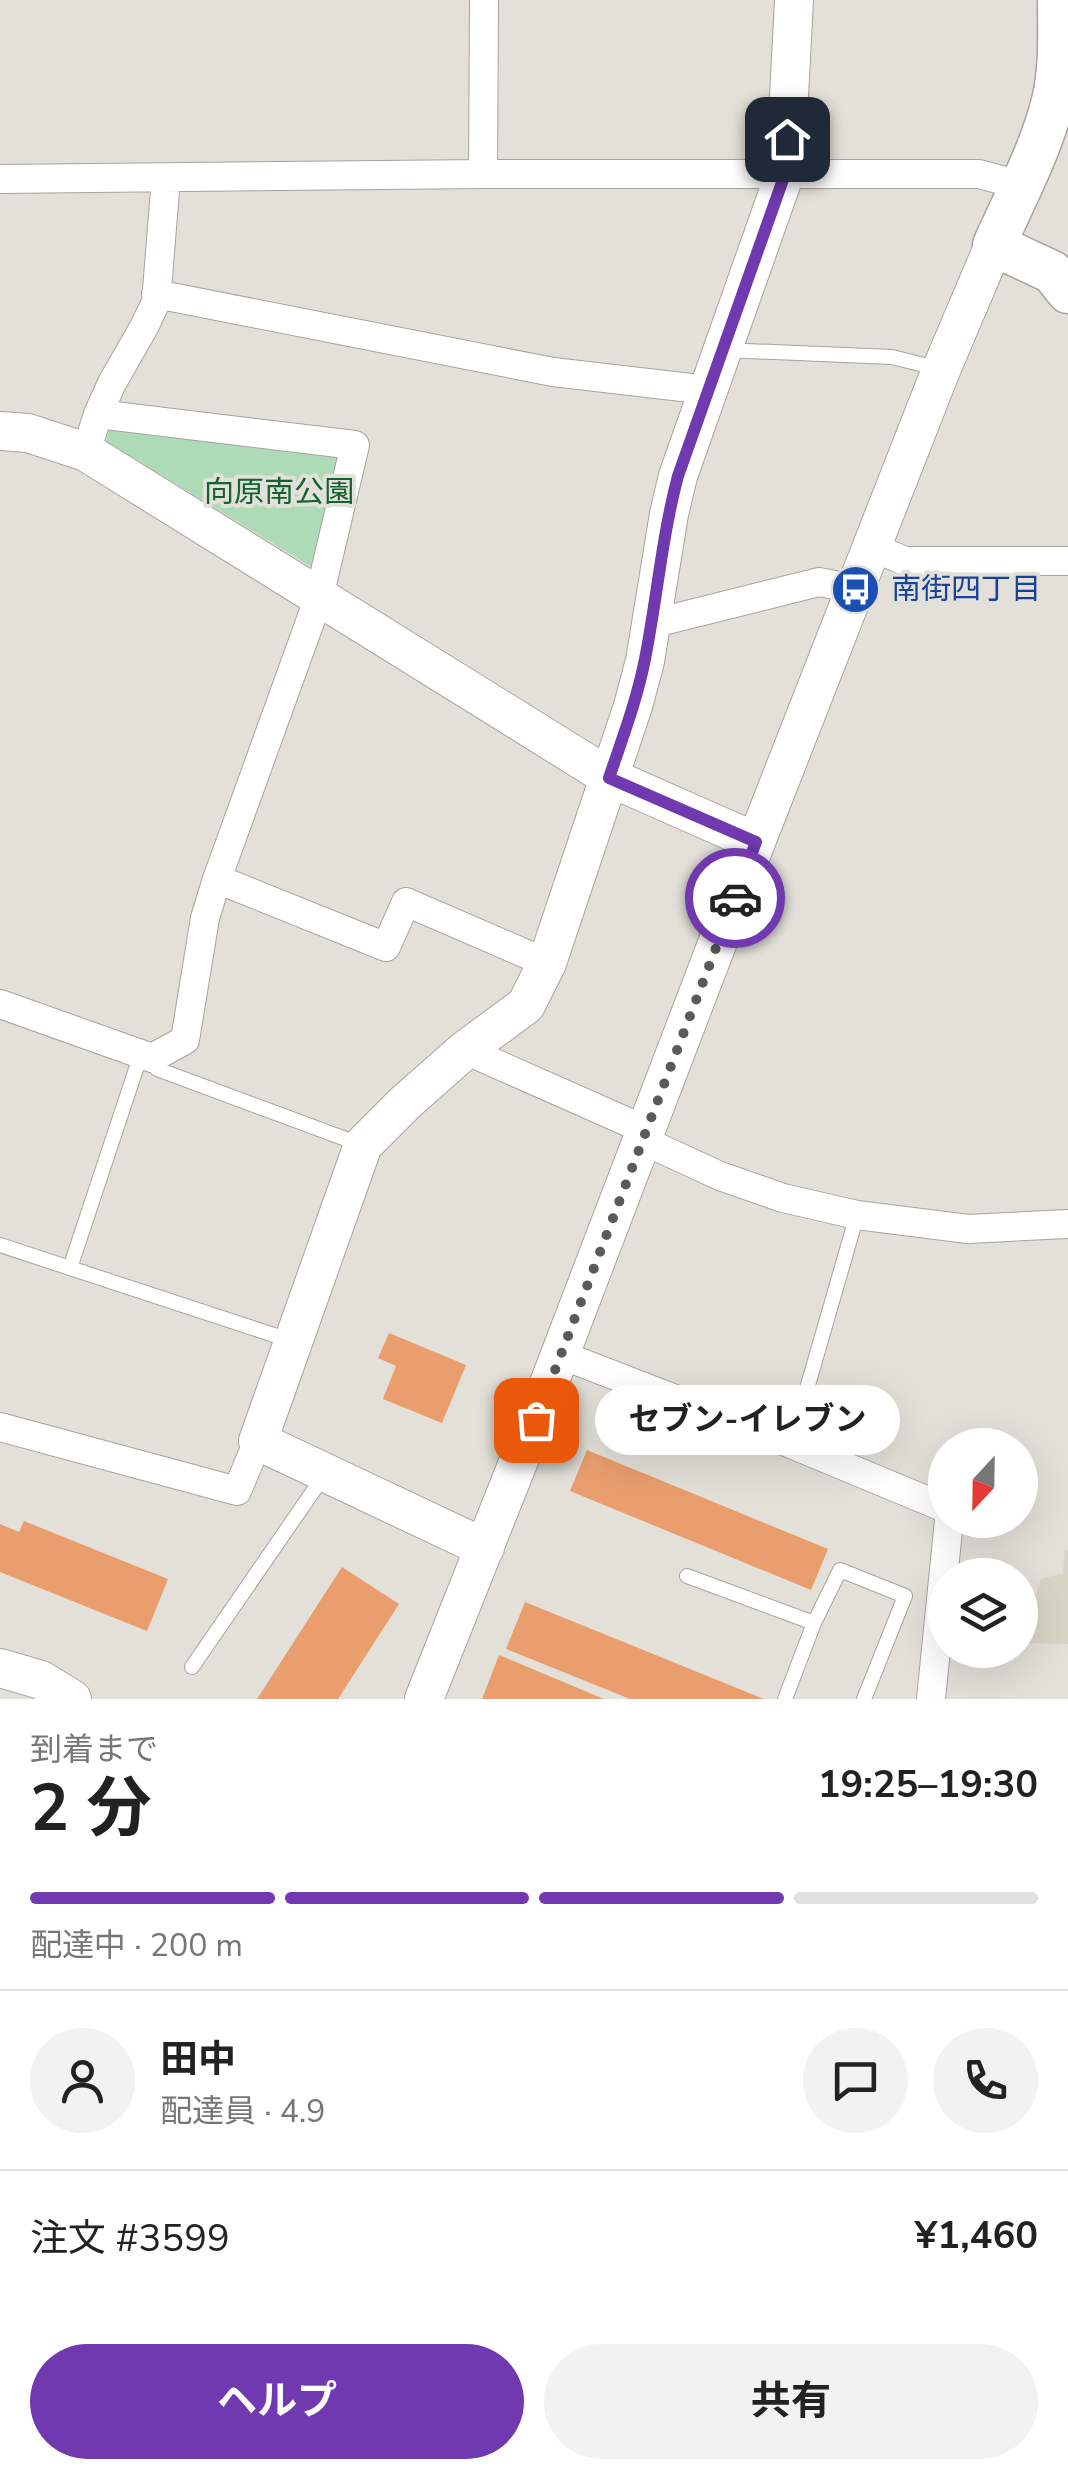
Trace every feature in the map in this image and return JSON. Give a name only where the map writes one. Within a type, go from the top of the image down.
[{"type":"main road","points":[[1059,0],[1058,116],[1020,184],[994,245],[1052,272],[1068,292]]},
{"type":"street","points":[[483,174],[484,0]]},
{"type":"street","points":[[0,1427],[238,1492],[363,1145],[466,1050],[526,1005],[546,963],[633,706],[645,662],[673,495],[785,174],[794,0]]},
{"type":"street","points":[[0,179],[980,174],[1020,184]]},
{"type":"street","points":[[86,452],[112,383],[156,302],[166,178]]},
{"type":"street","points":[[424,1699],[941,370],[994,245]]},
{"type":"street","points":[[156,294],[552,372],[708,390]]},
{"type":"street","points":[[0,1004],[146,1056],[185,1040],[205,918],[319,597],[356,445],[98,414]]},
{"type":"street","points":[[0,431],[28,433],[86,452],[609,778],[756,842]]},
{"type":"street","points":[[872,547],[905,561],[1068,561]]},
{"type":"street","points":[[651,624],[819,582],[856,589]]},
{"type":"street","points":[[218,879],[386,947],[406,902],[546,963]]},
{"type":"street","points":[[466,1050],[720,1176],[784,1198],[857,1215],[968,1228],[1068,1224]]},
{"type":"street","points":[[559,1354],[928,1501]]},
{"type":"street","points":[[258,1441],[485,1548]]},
{"type":"street","points":[[930,1699],[947,1538]]},
{"type":"street","points":[[0,1668],[40,1680],[72,1699]]},
{"type":"lane","points":[[722,350],[892,356],[941,370]]},
{"type":"lane","points":[[146,1056],[157,1070],[363,1145]]},
{"type":"lane","points":[[70,1268],[146,1056]]},
{"type":"lane","points":[[791,1444],[857,1215]]},
{"type":"lane","points":[[0,1245],[292,1341]]},
{"type":"lane","points":[[192,1667],[326,1473]]},
{"type":"lane","points":[[785,1699],[814,1623],[840,1570],[906,1596],[864,1699]]},
{"type":"lane","points":[[687,1576],[814,1623]]},
{"type":"shaded area","points":[[1068,1550],[1068,1644],[1038,1643],[1041,1579],[1063,1573]]},
{"type":"green space","name":"向原南公園","points":[[111,423],[342,451],[313,568],[106,441]]},
{"type":"building","points":[[389,1333],[466,1365],[442,1423],[383,1399],[396,1366],[378,1358]]},
{"type":"building","points":[[587,1450],[828,1549],[811,1590],[570,1491]]},
{"type":"building","points":[[24,1521],[168,1579],[147,1631],[0,1572],[0,1524],[19,1532]]},
{"type":"building","points":[[342,1567],[399,1604],[338,1699],[257,1699]]},
{"type":"building","points":[[525,1602],[764,1699],[630,1699],[506,1649]]},
{"type":"building","points":[[499,1655],[604,1699],[482,1699]]},
{"type":"way so far","points":[[536,1420],[735,898]]},
{"type":"place","name":"南街四丁目","points":[[856,589]]},
{"type":"place","name":"セブン-イレブン","points":[[536,1420]]},
{"type":"route","points":[[735,898],[756,842],[609,778],[645,662],[668,514],[678,476],[785,174],[787,139]]}]
